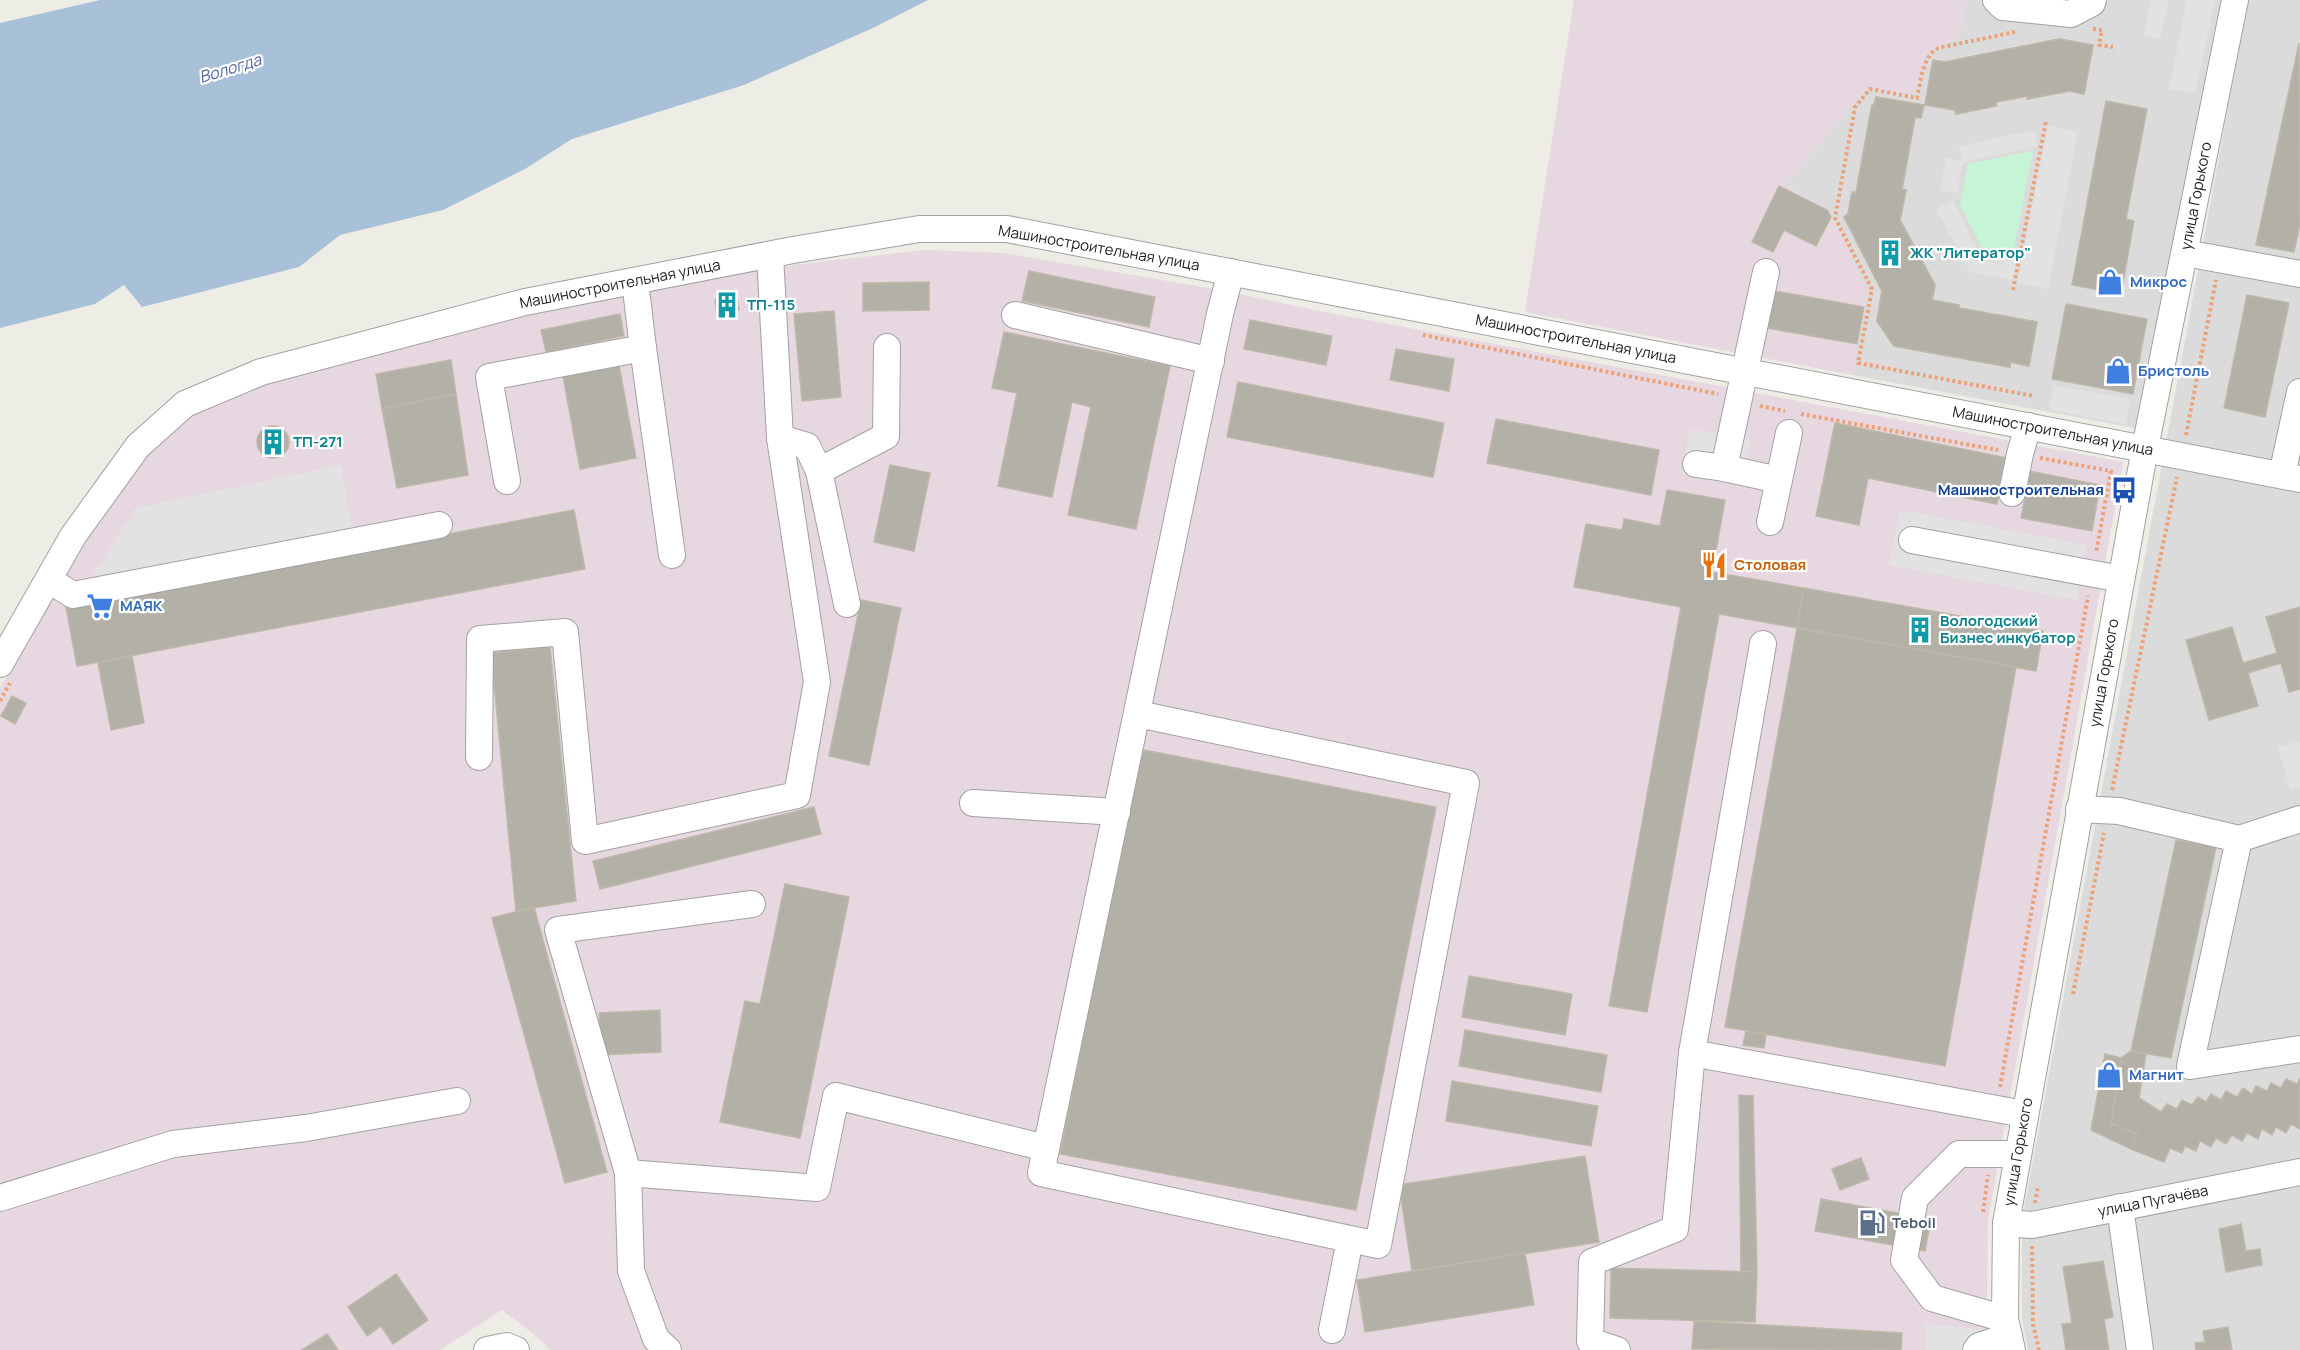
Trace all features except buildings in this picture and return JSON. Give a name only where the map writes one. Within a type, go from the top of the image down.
[{"type":"street","points":[[1996,0],[2003,7],[2071,14],[2092,3],[2093,0]]},
{"type":"street","name":"улица Горького","points":[[2009,1335],[1994,1221],[2018,1154],[2145,448],[2235,0]]},
{"type":"street","name":"Машиностроительная улица","points":[[6,673],[48,580],[74,536],[138,446],[185,404],[261,372],[525,302],[919,229],[1007,229],[2028,426],[2295,474]]},
{"type":"street","points":[[2185,253],[2300,274]]},
{"type":"street","points":[[480,758],[480,639],[565,632],[585,841],[797,795],[817,682],[780,438],[770,255]]},
{"type":"street","points":[[1138,714],[1466,783],[1378,1245],[1041,1173],[1231,272]]},
{"type":"street","points":[[1724,468],[1766,272]]},
{"type":"street","points":[[635,281],[672,555]]},
{"type":"street","points":[[1015,315],[1211,361]]},
{"type":"street","points":[[819,471],[886,436],[887,347]]},
{"type":"street","points":[[507,481],[489,377],[643,348]]},
{"type":"street","points":[[2295,474],[2300,392]]},
{"type":"street","points":[[1770,522],[1792,419]]},
{"type":"street","points":[[2012,493],[2028,426]]},
{"type":"street","points":[[780,438],[807,446],[819,471],[847,604]]},
{"type":"street","points":[[1696,464],[1779,480]]},
{"type":"street","points":[[48,580],[73,595],[439,525]]},
{"type":"street","points":[[1912,540],[2121,579]]},
{"type":"street","points":[[1617,1350],[1590,1341],[1592,1262],[1675,1229],[1692,1053],[1763,644]]},
{"type":"street","points":[[973,803],[1117,812]]},
{"type":"street","points":[[2079,809],[2120,811],[2239,838],[2299,822]]},
{"type":"street","points":[[2239,838],[2190,1066],[2300,1048]]},
{"type":"street","points":[[668,1350],[656,1339],[631,1271],[628,1173],[558,930],[752,904]]},
{"type":"street","points":[[1692,1053],[2024,1114]]},
{"type":"street","points":[[628,1173],[817,1188],[836,1096],[1046,1148]]},
{"type":"street","points":[[0,1198],[173,1144],[306,1128],[458,1101]]},
{"type":"street","points":[[2009,1335],[1932,1298],[1904,1260],[1915,1198],[1959,1154],[2018,1154]]},
{"type":"street","name":"улица Пугачёва","points":[[1994,1221],[2032,1225],[2300,1172]]},
{"type":"street","points":[[2121,1208],[2140,1350]]},
{"type":"street","points":[[1332,1330],[1350,1240]]},
{"type":"street","points":[[1976,1350],[1979,1346],[2009,1335]]},
{"type":"path","points":[[2091,28],[2102,30],[2099,45],[2114,48]]},
{"type":"path","points":[[2016,32],[1938,48],[1930,52],[1926,59],[1917,98],[1870,89],[1855,107],[1835,219],[1872,289],[1858,363],[2034,396]]},
{"type":"path","points":[[2013,290],[2046,121]]},
{"type":"path","points":[[1416,333],[1708,391],[1738,399],[1792,419],[2020,454],[2110,471],[1996,1109]]},
{"type":"path","points":[[0,701],[6,673]]},
{"type":"path","points":[[1990,1154],[1994,1221]]},
{"type":"shaded area","points":[[1574,0],[1966,0],[1958,38],[1930,49],[1925,56],[1914,96],[1869,87],[1784,184],[1827,207],[1868,291],[1852,375],[1525,312]]},
{"type":"shaded area","points":[[1966,0],[2223,0],[2139,429],[1852,375],[1868,291],[1784,184],[1869,87],[1914,96],[1925,56],[1930,49],[1958,38]]},
{"type":"shaded area","points":[[2151,0],[2169,0],[2160,39],[2144,36]]},
{"type":"shaded area","points":[[2187,0],[2215,0],[2195,94],[2169,89]]},
{"type":"shaded area","points":[[2248,0],[2300,0],[2300,1350],[2028,1350],[2022,1318],[2022,1220]]},
{"type":"shaded area","points":[[2048,126],[2078,132],[2048,289],[2017,283]]},
{"type":"shaded area","points":[[2034,130],[2038,146],[1963,162],[1957,193],[1940,190],[1946,158],[1962,161],[1959,146]]},
{"type":"shaded area","points":[[1953,200],[1982,260],[2003,264],[2004,260],[2016,262],[2013,280],[1970,272],[1936,209]]},
{"type":"shaded area","points":[[924,250],[1005,253],[1226,291],[1314,310],[2123,462],[1988,1220],[1987,1313],[1997,1350],[550,1350],[541,1340],[502,1310],[440,1350],[0,1350],[0,688],[83,543],[148,451],[192,413],[266,384],[530,314],[793,265]]},
{"type":"shaded area","points":[[2053,385],[2130,399],[2126,424],[2049,410]]},
{"type":"shaded area","points":[[1690,429],[1750,439],[1741,486],[1681,474]]},
{"type":"shaded area","points":[[341,465],[352,531],[87,584],[136,508]]},
{"type":"shaded area","points":[[1900,510],[2087,545],[2076,600],[1889,565]]},
{"type":"shaded area","points":[[2300,741],[2300,787],[2290,790],[2278,747]]},
{"type":"shaded area","points":[[1925,1324],[1985,1330],[1988,1350],[1926,1350]]},
{"type":"green space","points":[[2033,151],[2013,253],[1982,247],[1960,205],[1968,164]]},
{"type":"water","name":"Вологда","points":[[100,0],[928,0],[873,28],[744,85],[572,139],[525,169],[443,210],[340,235],[299,267],[142,307],[124,285],[95,304],[0,328],[0,23]]},
{"type":"place","name":"ЖК \"Литератор\"","points":[[1890,253]]},
{"type":"place","name":"Микрос","points":[[2110,282]]},
{"type":"place","name":"ТП-115","points":[[727,305]]},
{"type":"place","name":"Бристоль","points":[[2118,371]]},
{"type":"place","name":"ТП-271","points":[[273,442]]},
{"type":"place","name":"Машиностроительная","points":[[2124,490]]},
{"type":"place","name":"Столовая","points":[[1714,565]]},
{"type":"place","name":"МАЯК","points":[[100,606]]},
{"type":"place","name":"Вологодский Бизнес инкубатор","points":[[1920,630]]},
{"type":"place","name":"Магнит","points":[[2109,1075]]},
{"type":"place","name":"Teboil","points":[[1872,1223]]}]
